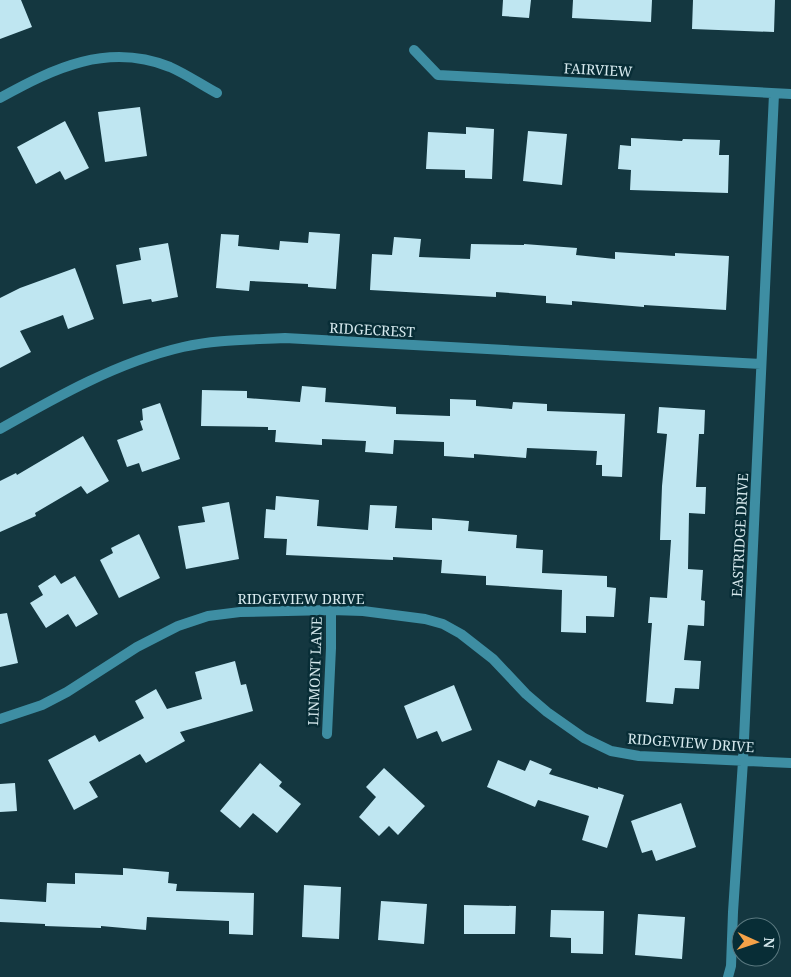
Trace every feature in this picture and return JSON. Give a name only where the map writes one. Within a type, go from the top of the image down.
[{"type":"street","name":"FAIRVIEW","points":[[414,50],[438,75],[791,94]]},
{"type":"street","points":[[0,98],[33,79],[58,68],[85,61],[113,57],[138,59],[170,67],[217,93]]},
{"type":"street","name":"EASTRIDGE DRIVE","points":[[728,977],[731,966],[743,761],[774,94]]},
{"type":"street","name":"RIDGECREST","points":[[0,429],[112,370],[142,358],[184,347],[222,341],[285,338],[761,364]]},
{"type":"street","name":"RIDGEVIEW DRIVE","points":[[0,719],[42,705],[67,692],[137,647],[178,626],[208,616],[240,612],[331,610],[425,619],[443,624],[460,634],[493,659],[526,694],[547,712],[584,738],[611,751],[639,756],[791,763]]},
{"type":"street","name":"LINMONT LANE","points":[[327,734],[331,610]]},
{"type":"building","points":[[0,0],[21,0],[32,27],[0,39]]},
{"type":"building","points":[[503,0],[531,0],[529,18],[502,16]]},
{"type":"building","points":[[573,0],[652,0],[651,22],[572,18]]},
{"type":"building","points":[[693,0],[775,0],[774,32],[692,29]]},
{"type":"building","points":[[140,107],[147,156],[105,162],[98,112]]},
{"type":"building","points":[[65,121],[89,168],[65,180],[60,171],[36,184],[17,147]]},
{"type":"building","points":[[466,127],[494,129],[492,179],[465,178],[465,170],[426,169],[428,132],[466,134]]},
{"type":"building","points":[[528,131],[567,134],[562,185],[523,181]]},
{"type":"building","points":[[631,138],[682,141],[683,139],[720,140],[719,155],[729,155],[728,193],[630,190],[631,170],[618,169],[620,145],[631,146]]},
{"type":"building","points":[[309,232],[340,234],[336,289],[308,287],[308,284],[250,281],[249,291],[216,288],[221,234],[239,235],[238,246],[279,250],[280,241],[308,243]]},
{"type":"building","points":[[394,237],[421,239],[419,257],[470,259],[471,244],[524,244],[577,248],[576,255],[615,259],[615,252],[675,256],[675,253],[729,256],[726,310],[644,305],[644,307],[572,301],[572,305],[546,303],[546,296],[496,292],[496,297],[370,290],[372,254],[392,255]]},
{"type":"building","points":[[168,243],[178,297],[152,302],[151,299],[123,304],[116,265],[141,260],[139,248]]},
{"type":"building","points":[[75,268],[94,319],[68,329],[63,315],[20,331],[31,352],[0,368],[0,298],[20,288]]},
{"type":"building","points":[[302,386],[326,388],[325,402],[396,407],[396,414],[450,416],[450,399],[476,400],[476,406],[512,409],[513,402],[547,404],[547,411],[625,414],[622,477],[602,476],[602,465],[596,465],[597,451],[527,448],[526,458],[474,454],[474,458],[444,456],[444,442],[394,440],[393,454],[365,452],[366,441],[322,439],[322,445],[275,442],[276,430],[268,430],[268,427],[201,426],[202,390],[247,391],[247,398],[300,402]]},
{"type":"building","points":[[160,403],[180,459],[142,472],[139,463],[127,467],[117,440],[143,430],[140,421],[143,420],[142,409]]},
{"type":"building","points":[[659,407],[705,410],[704,434],[699,434],[696,487],[706,487],[705,514],[689,513],[688,569],[703,570],[701,600],[705,601],[704,626],[688,625],[684,660],[701,661],[699,689],[675,688],[673,704],[646,702],[652,623],[648,623],[650,597],[667,598],[671,540],[660,540],[662,486],[667,434],[657,433]]},
{"type":"building","points":[[83,436],[109,481],[87,494],[81,486],[35,513],[36,516],[0,532],[0,481],[16,473],[17,475]]},
{"type":"building","points":[[276,496],[319,500],[317,526],[368,530],[370,505],[397,506],[395,528],[432,530],[432,518],[469,521],[468,531],[517,535],[516,548],[543,550],[542,573],[607,576],[607,587],[616,588],[614,617],[586,616],[586,633],[561,632],[562,590],[486,585],[486,576],[441,573],[442,560],[393,557],[393,560],[286,555],[287,539],[264,538],[266,509],[275,510]]},
{"type":"building","points":[[229,502],[239,559],[186,569],[178,526],[205,522],[202,507]]},
{"type":"building","points":[[139,534],[160,578],[119,598],[100,560],[113,553],[111,548]]},
{"type":"building","points":[[55,575],[61,584],[75,576],[98,614],[76,627],[68,614],[46,628],[30,603],[43,595],[38,586]]},
{"type":"building","points":[[7,613],[18,663],[0,667],[0,614]]},
{"type":"building","points":[[235,661],[241,685],[246,684],[253,711],[180,732],[185,741],[146,763],[140,754],[89,782],[98,797],[74,810],[48,760],[95,735],[99,742],[144,718],[135,701],[156,689],[167,709],[202,699],[195,672]]},
{"type":"building","points":[[454,685],[472,730],[442,742],[437,731],[417,739],[404,706]]},
{"type":"building","points":[[498,760],[525,771],[530,760],[552,769],[549,774],[624,795],[607,848],[582,840],[589,816],[538,800],[535,807],[487,787]]},
{"type":"building","points":[[260,763],[282,782],[279,786],[301,804],[277,833],[253,813],[240,828],[220,811]]},
{"type":"building","points":[[384,768],[425,806],[398,835],[389,826],[379,836],[359,817],[376,797],[366,787]]},
{"type":"building","points":[[15,783],[17,811],[0,812],[0,784]]},
{"type":"building","points":[[681,803],[696,847],[656,861],[652,850],[642,853],[631,821]]},
{"type":"building","points":[[123,868],[169,872],[168,883],[177,884],[176,891],[254,893],[253,935],[229,934],[229,921],[147,917],[146,930],[101,926],[101,928],[45,926],[45,924],[0,922],[0,899],[46,902],[47,883],[75,884],[75,873],[123,875]]},
{"type":"building","points":[[304,885],[341,887],[339,939],[302,937]]},
{"type":"building","points":[[381,901],[427,904],[424,944],[378,940]]},
{"type":"building","points":[[464,905],[516,906],[515,934],[464,934]]},
{"type":"building","points":[[551,910],[604,911],[603,954],[571,953],[571,938],[550,937]]},
{"type":"building","points":[[638,914],[685,917],[682,959],[635,955]]}]
